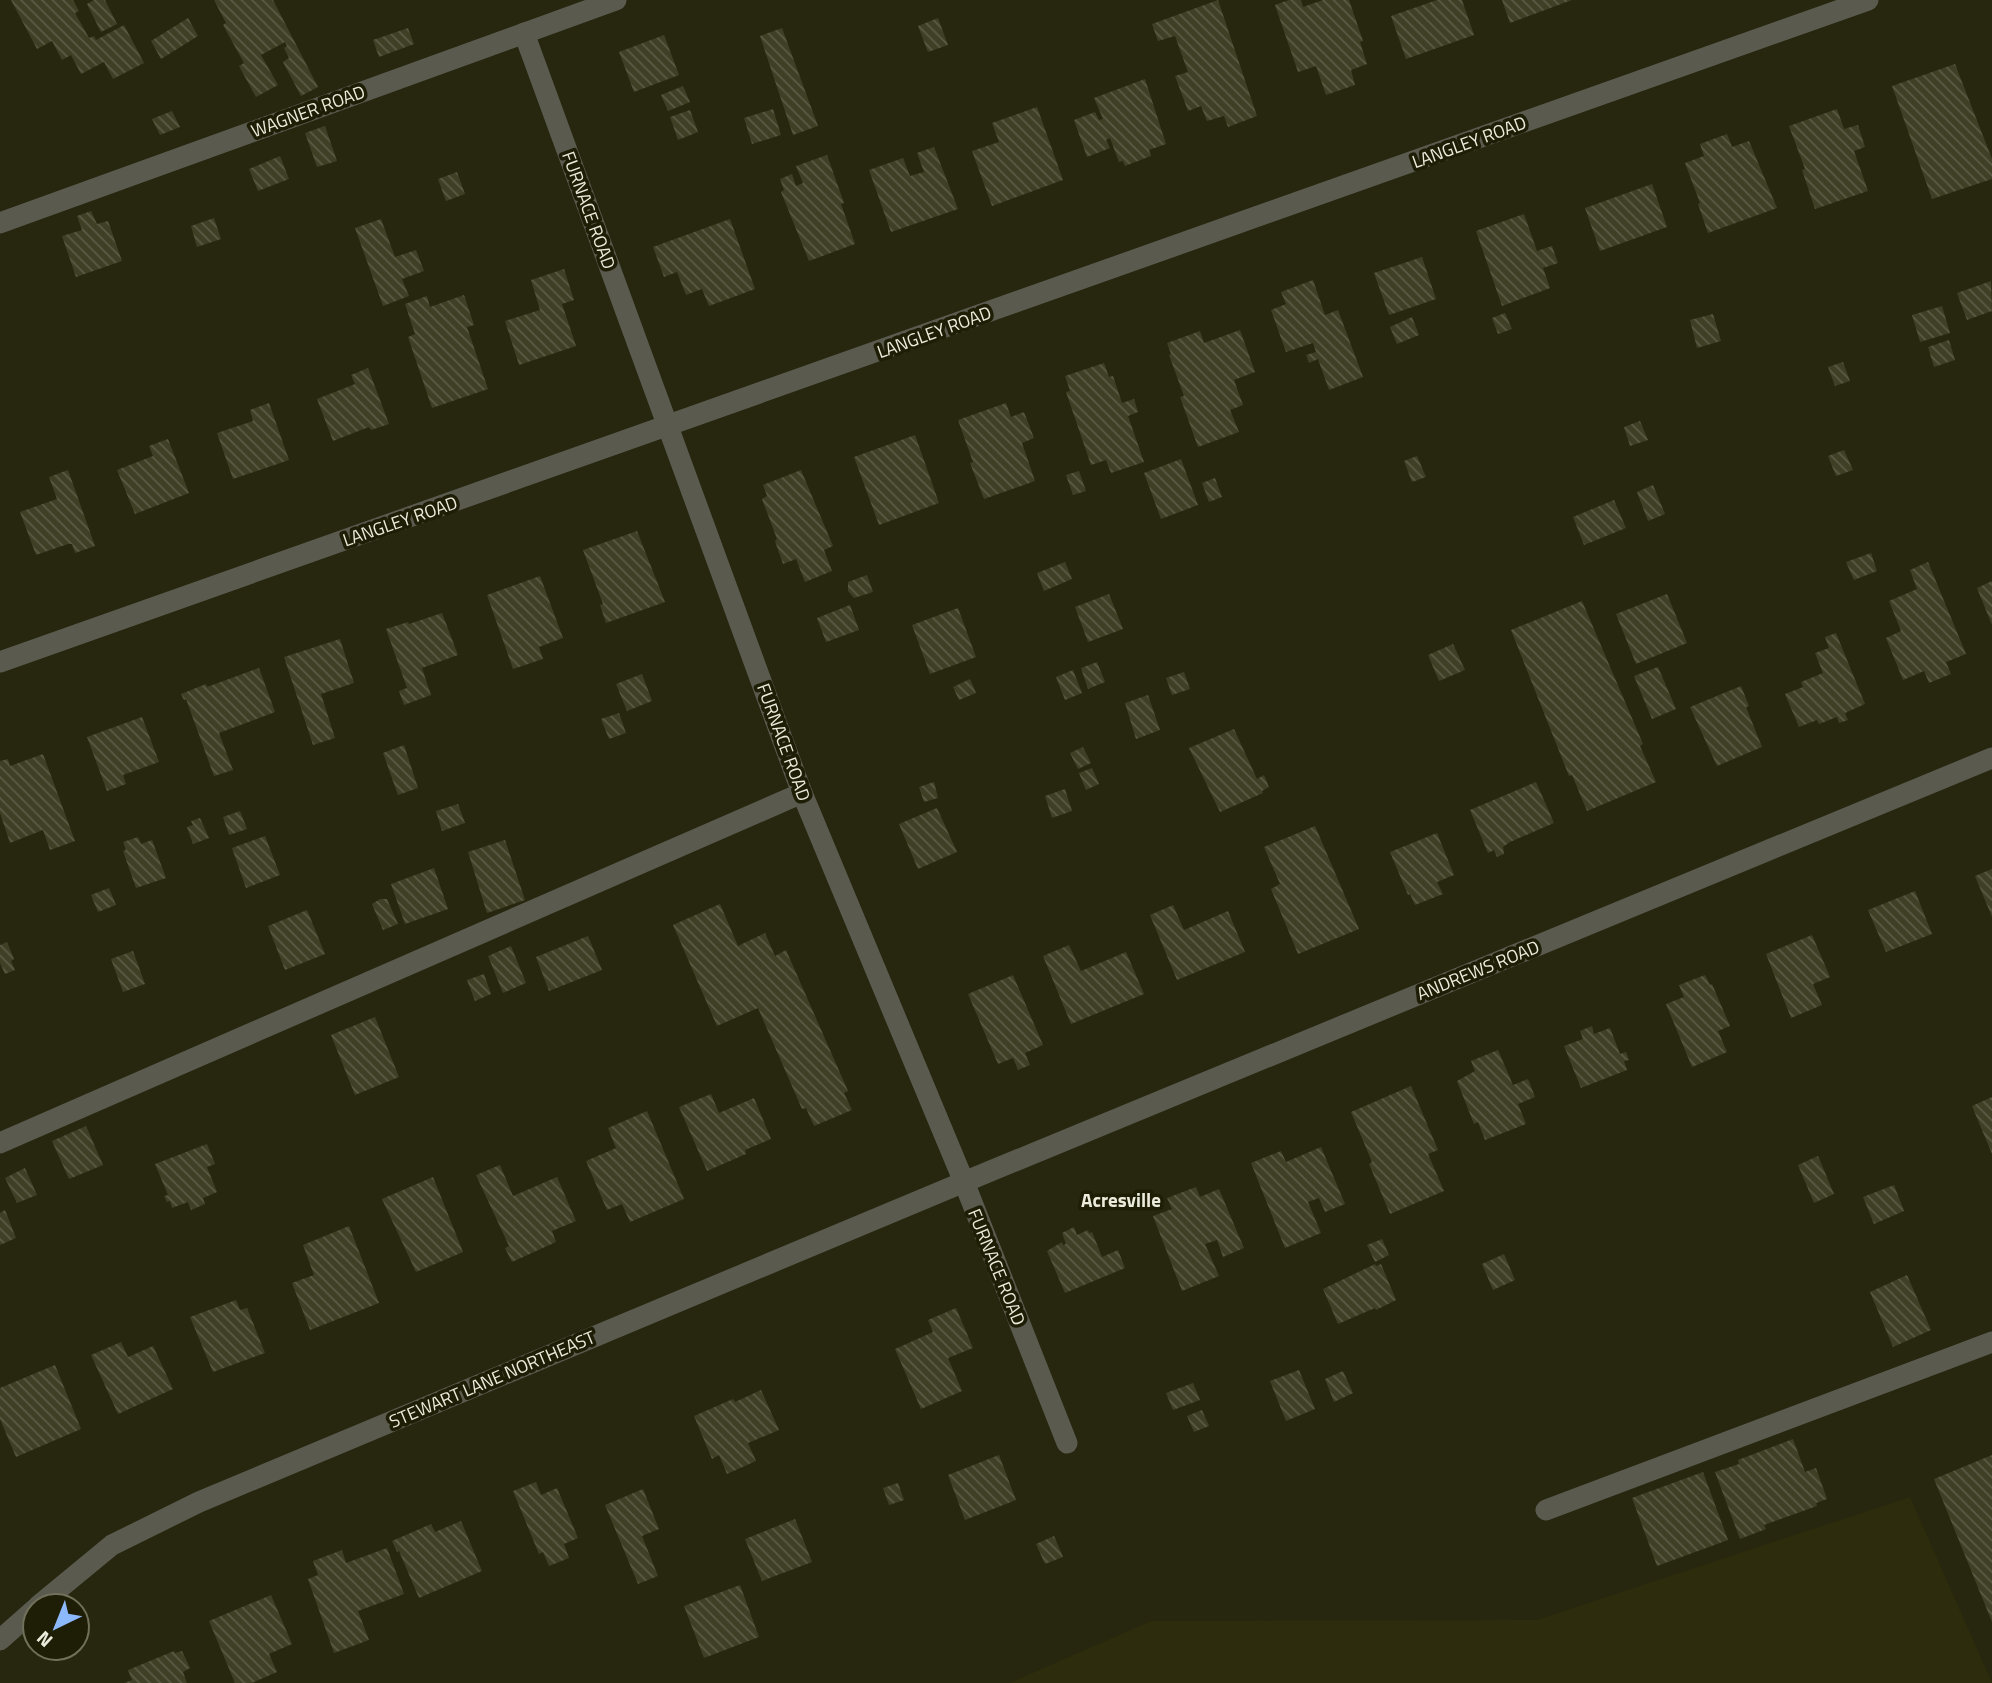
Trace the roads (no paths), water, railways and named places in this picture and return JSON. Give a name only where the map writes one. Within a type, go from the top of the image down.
[{"type":"street","name":"WAGNER ROAD","points":[[0,223],[616,0]]},
{"type":"street","name":"LANGLEY ROAD","points":[[0,662],[1868,0]]},
{"type":"street","name":"FURNACE ROAD","points":[[524,33],[802,793],[964,1182],[1067,1443]]},
{"type":"street","name":"ANDREWS ROAD","points":[[964,1182],[1992,758]]},
{"type":"street","points":[[0,1143],[802,793]]},
{"type":"street","name":"STEWART LANE NORTHEAST","points":[[56,1592],[112,1545],[199,1502],[964,1182]]},
{"type":"street","points":[[1546,1510],[1992,1342]]},
{"type":"street","name":"STEWART LANE NORTHEAST","points":[[0,1640],[21,1622]]},
{"type":"district","name":"Acresville","points":[[1121,1199]]}]
